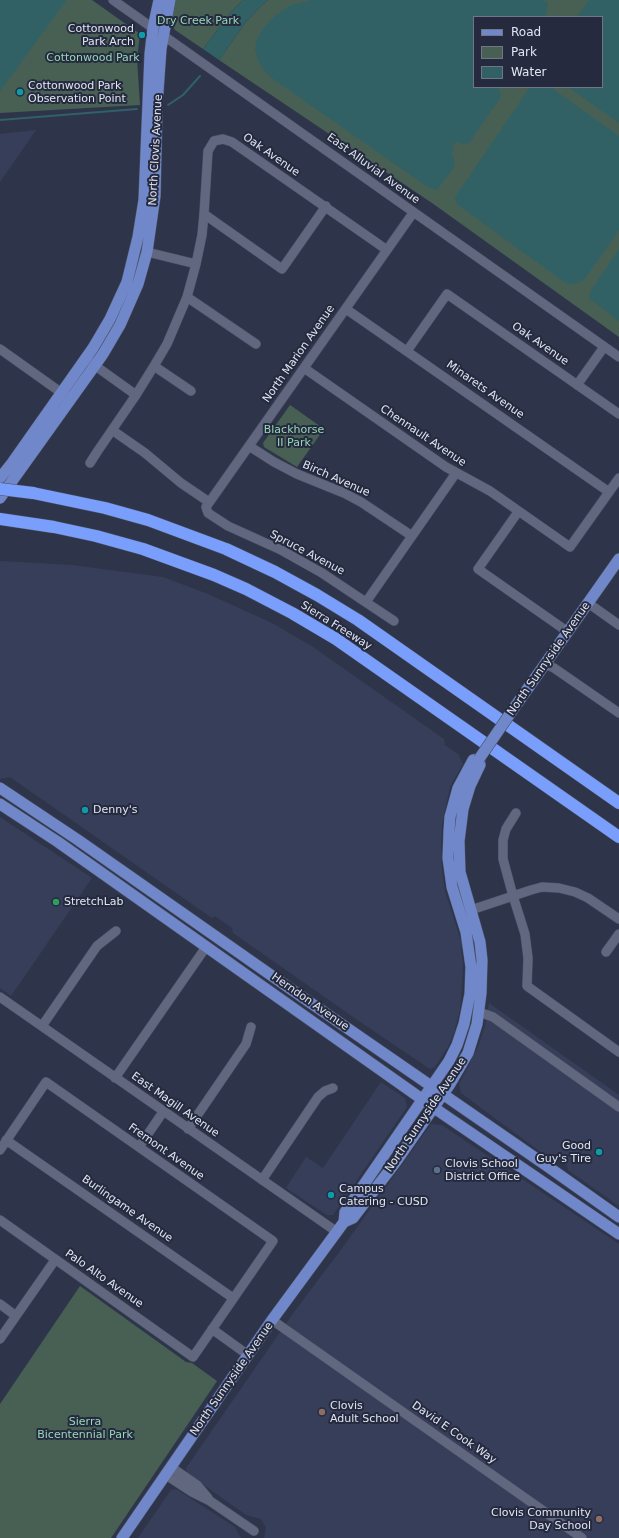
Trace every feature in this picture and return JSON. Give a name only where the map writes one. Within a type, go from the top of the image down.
[{"type":"highway","name":"Sierra Freeway","points":[[0,490],[33,493],[105,508],[148,520],[226,549],[275,572],[317,594],[358,620],[619,803]]},
{"type":"highway","name":"Sierra Freeway","points":[[0,519],[54,527],[96,536],[143,549],[214,575],[246,589],[279,606],[348,648],[619,837]]},
{"type":"main road","name":"North Clovis Avenue","points":[[90,363],[127,282],[141,225],[145,189],[149,82],[153,28],[158,0]]},
{"type":"main road","name":"North Clovis Avenue","points":[[0,498],[66,397],[90,363],[111,340],[138,284],[147,252],[155,196],[158,106],[163,35],[170,0]]},
{"type":"main road","points":[[145,189],[148,191],[150,198],[145,236],[147,252]]},
{"type":"main road","name":"North Clovis Avenue","points":[[0,478],[66,397]]},
{"type":"main road","name":"North Sunnyside Avenue","points":[[122,1538],[272,1320],[336,1232],[344,1222],[353,1218],[395,1163],[443,1094],[468,1053],[476,1032],[481,993],[482,960],[480,942],[463,885],[459,859],[460,827],[463,809],[470,786],[480,765],[479,759],[619,559]]},
{"type":"main road","name":"North Sunnyside Avenue","points":[[344,1222],[344,1212],[454,1052],[467,1015],[470,994],[471,967],[466,932],[452,886],[448,858],[449,831],[454,803],[461,781],[473,760],[479,759]]},
{"type":"main road","points":[[459,859],[454,834],[458,808],[464,788],[461,781]]},
{"type":"main road","name":"Herndon Avenue","points":[[3,792],[78,840],[619,1217]]},
{"type":"main road","points":[[0,804],[10,802],[54,831],[78,840]]},
{"type":"main road","name":"Herndon Avenue","points":[[0,804],[58,842],[434,1107],[616,1231]]},
{"type":"main road","points":[[449,831],[460,896],[464,907],[471,910]]},
{"type":"main road","points":[[115,883],[142,894],[203,937],[210,939],[217,938]]},
{"type":"main road","points":[[466,932],[475,952],[477,970],[474,1000],[475,1006],[479,1012]]},
{"type":"main road","points":[[206,947],[211,943],[215,944],[277,988],[305,999]]},
{"type":"main road","points":[[364,1202],[369,1187],[378,1174],[379,1167],[377,1165]]},
{"type":"street","name":"East Alluvial Avenue","points":[[113,0],[619,357]]},
{"type":"street","name":"Oak Avenue","points":[[204,214],[208,151],[214,142],[218,139],[223,139],[232,142],[299,190],[326,206],[388,250]]},
{"type":"street","points":[[90,463],[136,395],[167,344],[187,297],[196,264],[204,214],[282,269],[326,206]]},
{"type":"street","name":"North Marion Avenue","points":[[207,506],[413,213]]},
{"type":"street","points":[[147,252],[196,264]]},
{"type":"street","name":"Oak Avenue","points":[[408,351],[447,294],[619,414]]},
{"type":"street","points":[[187,297],[256,344]]},
{"type":"street","name":"Minarets Avenue","points":[[346,309],[609,492]]},
{"type":"street","points":[[577,385],[604,347]]},
{"type":"street","points":[[0,349],[66,397]]},
{"type":"street","points":[[90,363],[136,395]]},
{"type":"street","points":[[154,366],[191,391]]},
{"type":"street","name":"Chennault Avenue","points":[[304,368],[456,473],[490,492],[570,547],[609,492]]},
{"type":"street","name":"Spruce Avenue","points":[[112,430],[145,453],[181,483],[228,526],[281,550],[322,573],[394,622]]},
{"type":"street","name":"Birch Avenue","points":[[250,446],[274,462],[297,474],[344,493],[361,502],[412,536]]},
{"type":"street","points":[[366,602],[456,473]]},
{"type":"street","points":[[609,492],[619,478]]},
{"type":"street","points":[[518,512],[478,569],[568,632]]},
{"type":"street","points":[[588,603],[619,625]]},
{"type":"street","points":[[545,664],[554,668],[619,713]]},
{"type":"street","points":[[516,813],[506,829],[503,840],[503,859],[512,896],[522,924],[526,945],[528,958],[527,986],[619,1052]]},
{"type":"street","points":[[471,910],[531,890],[542,888],[559,888],[575,892],[588,898],[619,919]]},
{"type":"street","points":[[42,1026],[97,946],[116,931]]},
{"type":"street","points":[[606,952],[619,934]]},
{"type":"street","points":[[115,1078],[206,947]]},
{"type":"street","name":"East Magill Avenue","points":[[0,997],[336,1232]]},
{"type":"street","points":[[479,1012],[492,1017],[619,1106]]},
{"type":"street","points":[[188,1129],[246,1044],[251,1027]]},
{"type":"street","name":"Fremont Avenue","points":[[6,1140],[46,1082],[273,1241],[233,1298]]},
{"type":"street","points":[[262,1180],[318,1097],[325,1091],[333,1088]]},
{"type":"street","points":[[139,1147],[163,1112]]},
{"type":"street","points":[[0,1150],[6,1140]]},
{"type":"street","name":"Burlingame Avenue","points":[[6,1140],[233,1298]]},
{"type":"street","name":"Palo Alto Avenue","points":[[0,1220],[193,1357],[212,1329]]},
{"type":"street","points":[[0,1339],[55,1260]]},
{"type":"street","points":[[233,1298],[212,1329],[248,1355]]},
{"type":"street","points":[[0,1304],[16,1316]]},
{"type":"street","name":"David E Cook Way","points":[[272,1320],[582,1538]]},
{"type":"street","points":[[169,1471],[197,1485],[210,1501],[254,1531]]},
{"type":"shaded area","points":[[36,130],[0,182],[0,134]]},
{"type":"shaded area","points":[[0,561],[72,565],[163,577],[208,594],[272,623],[313,647],[444,739],[445,745],[458,754],[463,764],[450,787],[442,825],[441,844],[442,871],[445,891],[462,944],[462,985],[460,1010],[454,1033],[449,1045],[435,1067],[430,1069],[356,1019],[233,933],[232,928],[215,916],[212,918],[10,777],[0,779]]},
{"type":"shaded area","points":[[0,817],[92,878],[11,996],[0,988]]},
{"type":"shaded area","points":[[489,1003],[619,1095],[619,1206],[568,1170],[567,1165],[556,1157],[550,1159],[461,1093],[459,1084],[478,1047],[485,1026]]},
{"type":"shaded area","points":[[381,1082],[405,1098],[407,1107],[333,1215],[327,1215],[286,1188],[306,1157],[323,1168]]},
{"type":"shaded area","points":[[431,1124],[442,1125],[619,1244],[619,1538],[264,1538],[266,1528],[261,1519],[246,1515],[187,1473],[186,1468],[294,1312],[340,1251]]},
{"type":"shaded area","points":[[176,1489],[235,1527],[241,1538],[138,1538],[171,1490]]},
{"type":"green space","name":"Cottonwood Park","points":[[0,0],[92,0],[140,34],[137,59],[140,105],[0,113]]},
{"type":"green space","name":"Dry Creek Park","points":[[175,0],[243,0],[231,12],[203,49],[175,30],[171,23]]},
{"type":"green space","points":[[268,0],[619,0],[619,337],[432,203],[219,60],[245,23]]},
{"type":"green space","name":"Blackhorse II Park","points":[[290,405],[324,429],[297,467],[264,447],[263,443]]},
{"type":"green space","name":"Sierra Bicentennial Park","points":[[80,1286],[186,1362],[192,1363],[217,1381],[111,1538],[0,1538],[0,1404]]},
{"type":"water","points":[[0,0],[67,0],[0,91]]},
{"type":"water","points":[[243,0],[268,0],[245,23],[219,60],[203,49],[231,12]]},
{"type":"water","points":[[311,0],[544,0],[548,3],[545,16],[473,16],[473,88],[498,88],[501,95],[469,143],[464,144],[456,142],[453,145],[452,154],[455,162],[453,169],[437,190],[429,188],[276,81],[264,71],[258,60],[255,49],[257,39],[264,27],[275,16],[289,6]]},
{"type":"water","points":[[589,0],[619,0],[619,123],[569,88],[603,88],[603,16],[578,16]]},
{"type":"water","points":[[529,88],[551,88],[619,136],[619,230],[584,280],[575,284],[567,284],[462,208],[456,203],[455,197]]},
{"type":"water","points":[[619,249],[619,321],[589,298],[590,292]]},
{"type":"waterway","points":[[168,105],[183,95],[200,76]]},
{"type":"waterway","points":[[0,120],[137,109]]},
{"type":"place","name":"Cottonwood Park Arch","points":[[142,35]]},
{"type":"place","name":"Cottonwood Park Observation Point","points":[[20,92]]},
{"type":"place","name":"Denny's","points":[[85,810]]},
{"type":"place","name":"StretchLab","points":[[56,902]]},
{"type":"place","name":"Good Guy's Tire","points":[[599,1152]]},
{"type":"place","name":"Clovis School District Office","points":[[437,1170]]},
{"type":"place","name":"Campus Catering - CUSD","points":[[331,1195]]},
{"type":"place","name":"Clovis Adult School","points":[[322,1412]]},
{"type":"place","name":"Clovis Community Day School","points":[[599,1519]]}]
